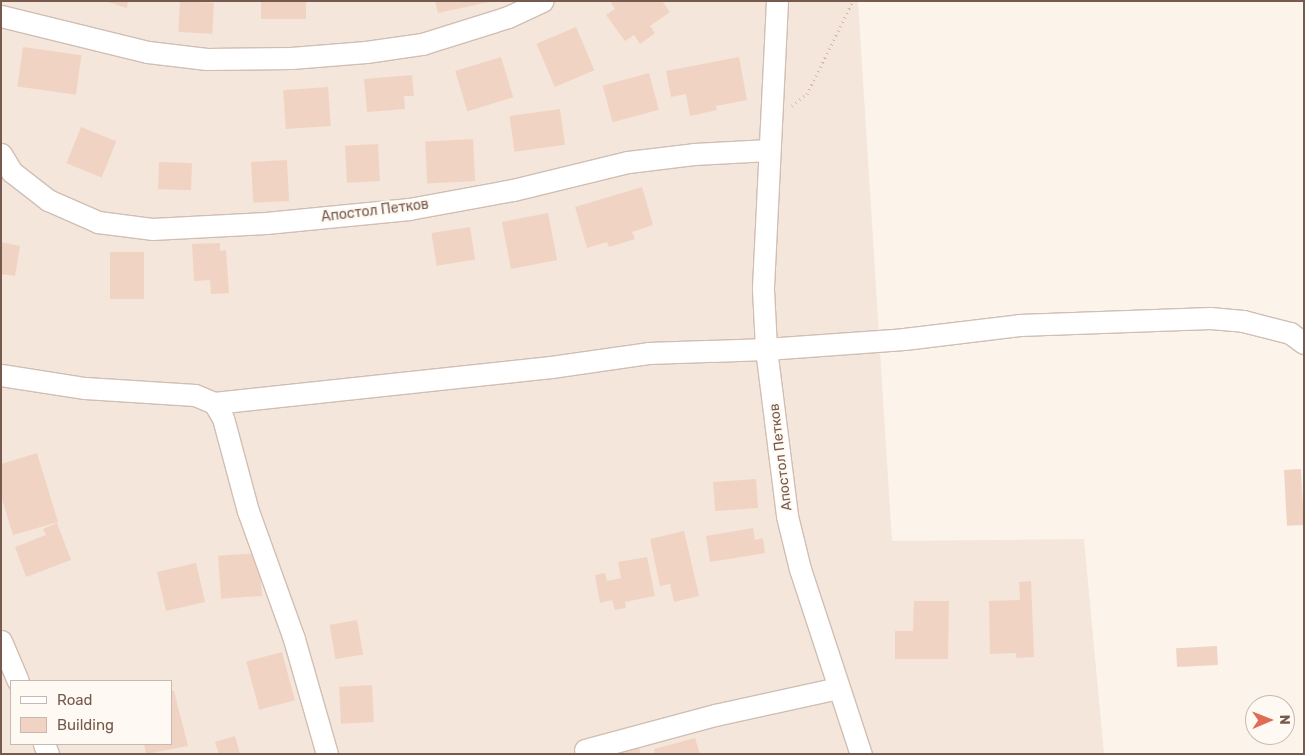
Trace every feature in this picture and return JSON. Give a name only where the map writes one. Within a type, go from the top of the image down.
[{"type":"street","points":[[1,16],[148,52],[206,59],[291,58],[366,52],[422,44],[508,18],[543,1]]},
{"type":"street","name":"Апостол Петков","points":[[777,1],[762,289],[766,349],[787,516],[800,569],[838,688],[862,754]]},
{"type":"street","name":"Апостол Петков","points":[[1,154],[12,172],[48,200],[98,222],[152,229],[266,223],[409,208],[513,190],[628,162],[694,154],[769,150]]},
{"type":"street","points":[[1,375],[94,389],[195,395],[214,403],[551,367],[648,353],[766,349],[904,339],[1019,325],[1210,318],[1243,321],[1290,333],[1304,343]]},
{"type":"street","points":[[214,403],[223,418],[248,511],[294,639],[327,754]]},
{"type":"street","points":[[1,641],[11,677]]},
{"type":"street","points":[[585,750],[715,715],[838,688]]},
{"type":"path","points":[[770,124],[807,94],[853,1]]},
{"type":"shaded area","points":[[1,1],[858,1],[892,541],[1084,539],[1104,754],[1,754]]},
{"type":"building","points":[[105,1],[128,1],[127,8]]},
{"type":"building","points":[[180,1],[214,3],[212,34],[178,32]]},
{"type":"building","points":[[261,1],[306,1],[306,19],[261,19]]},
{"type":"building","points":[[435,1],[489,1],[489,2],[438,13]]},
{"type":"building","points":[[614,1],[662,1],[670,12],[650,26],[655,33],[640,44],[634,35],[625,41],[606,15],[615,9],[611,3]]},
{"type":"building","points":[[576,27],[594,70],[555,87],[536,44]]},
{"type":"building","points":[[23,47],[81,55],[76,95],[17,87]]},
{"type":"building","points":[[501,57],[513,97],[467,111],[455,71]]},
{"type":"building","points":[[739,57],[747,100],[716,106],[717,110],[690,116],[686,94],[671,97],[666,71]]},
{"type":"building","points":[[649,73],[659,110],[612,122],[603,85]]},
{"type":"building","points":[[412,75],[414,96],[404,96],[405,109],[367,112],[364,79]]},
{"type":"building","points":[[328,87],[331,126],[286,129],[283,90]]},
{"type":"building","points":[[560,109],[565,145],[515,152],[509,116]]},
{"type":"building","points":[[81,127],[116,141],[102,177],[66,163]]},
{"type":"building","points":[[473,139],[475,181],[427,183],[425,142]]},
{"type":"building","points":[[378,144],[380,181],[347,183],[345,146]]},
{"type":"building","points":[[287,160],[289,201],[253,203],[251,162]]},
{"type":"building","points":[[159,162],[192,163],[191,190],[158,189]]},
{"type":"building","points":[[642,187],[653,225],[632,232],[635,239],[609,247],[607,242],[587,248],[575,207]]},
{"type":"building","points":[[548,213],[557,260],[511,269],[502,222]]},
{"type":"building","points":[[470,227],[475,260],[437,266],[431,233]]},
{"type":"building","points":[[1,242],[20,246],[15,276],[1,274]]},
{"type":"building","points":[[220,243],[220,251],[226,250],[229,293],[211,294],[210,280],[194,281],[192,244]]},
{"type":"building","points":[[110,252],[144,252],[144,299],[110,299]]},
{"type":"building","points":[[37,453],[58,522],[13,535],[1,496],[1,464]]},
{"type":"building","points":[[1301,469],[1304,525],[1287,526],[1284,470]]},
{"type":"building","points":[[756,479],[758,508],[715,511],[713,482]]},
{"type":"building","points":[[57,523],[71,560],[26,577],[15,547],[46,535],[43,529]]},
{"type":"building","points":[[753,528],[755,540],[763,538],[765,553],[710,562],[706,536]]},
{"type":"building","points":[[684,531],[699,596],[674,602],[670,584],[660,586],[650,539]]},
{"type":"building","points":[[259,553],[262,596],[221,599],[218,556]]},
{"type":"building","points":[[647,557],[655,596],[625,602],[626,608],[615,610],[612,600],[600,603],[595,575],[605,573],[607,581],[621,578],[618,562]]},
{"type":"building","points":[[196,563],[205,602],[166,611],[157,572]]},
{"type":"building","points":[[1031,581],[1034,657],[1016,658],[1016,653],[990,654],[989,601],[1020,600],[1019,582]]},
{"type":"building","points":[[914,601],[949,601],[948,659],[895,659],[895,631],[913,631]]},
{"type":"building","points":[[357,620],[363,654],[336,659],[329,625]]},
{"type":"building","points":[[1217,646],[1218,665],[1177,667],[1176,648]]},
{"type":"building","points":[[282,652],[295,700],[259,710],[246,662]]},
{"type":"building","points":[[372,685],[374,722],[341,724],[339,687]]},
{"type":"building","points":[[172,691],[174,691],[188,746],[146,754],[144,745],[172,745]]},
{"type":"building","points":[[235,736],[240,754],[219,754],[215,742]]},
{"type":"building","points":[[695,738],[700,754],[655,754],[654,749]]},
{"type":"building","points":[[639,744],[640,754],[608,754]]}]
